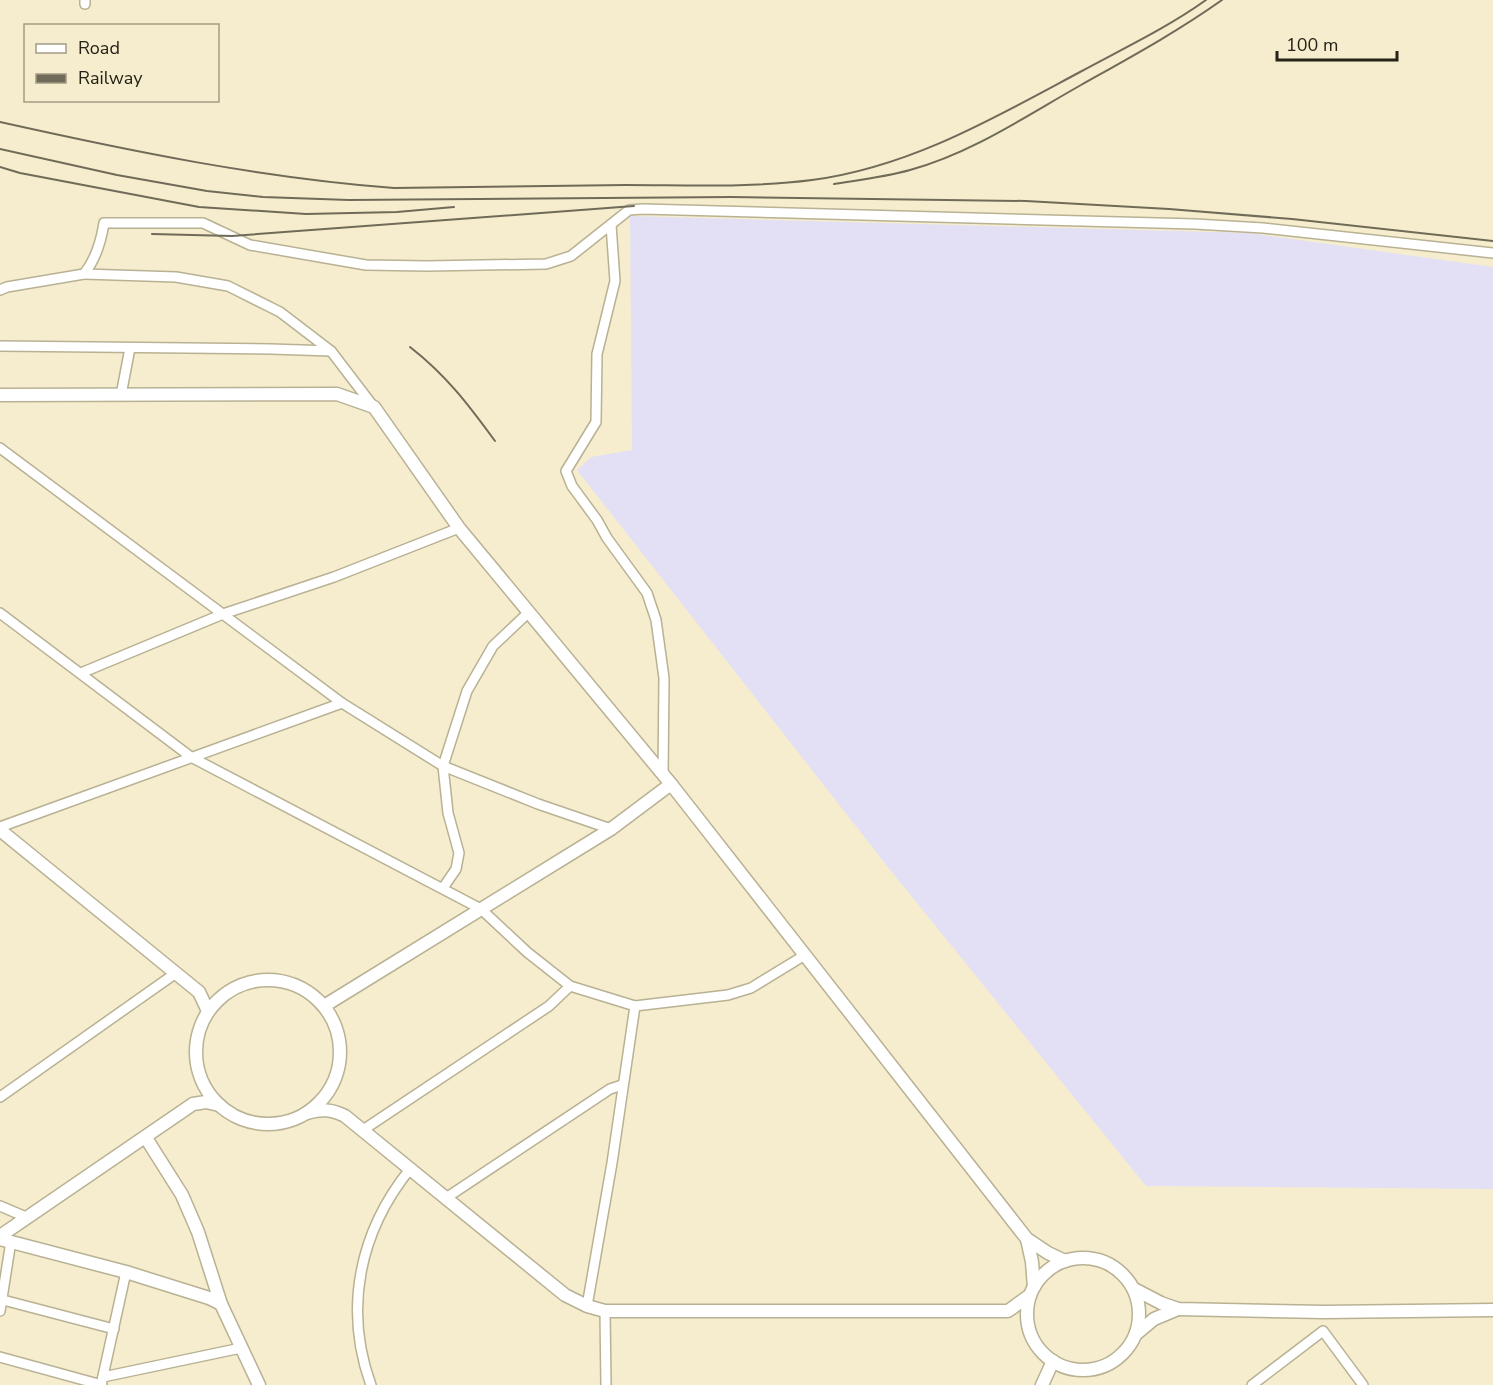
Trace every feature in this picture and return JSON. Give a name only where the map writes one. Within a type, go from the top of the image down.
[{"type":"street","points":[[84,274],[98,249],[104,223],[203,224],[250,245],[366,264],[428,266],[546,264],[571,255],[629,210],[643,209],[1195,224],[1263,228],[1493,253]]},
{"type":"street","points":[[611,225],[615,281],[597,354],[596,422],[566,471],[572,486],[647,593],[656,620],[664,678],[667,780]]},
{"type":"street","points":[[0,290],[84,274],[176,277],[228,286],[280,312],[331,351],[374,407],[459,528],[667,780],[1027,1239],[1065,1261]]},
{"type":"street","points":[[0,346],[331,351]]},
{"type":"street","points":[[121,395],[130,348]]},
{"type":"street","points":[[0,395],[338,394],[374,407]]},
{"type":"street","points":[[0,448],[342,703],[443,766],[538,804],[611,829]]},
{"type":"street","points":[[81,673],[223,614],[334,577],[459,528]]},
{"type":"street","points":[[443,888],[456,869],[459,853],[448,813],[443,766],[467,691],[493,646],[528,613]]},
{"type":"street","points":[[0,614],[191,757],[481,909],[527,952],[570,986],[635,1006],[728,995],[751,988],[805,956]]},
{"type":"street","points":[[0,828],[342,703]]},
{"type":"street","points":[[324,1006],[611,829],[667,780]]},
{"type":"street","points":[[0,828],[199,992],[208,1011]]},
{"type":"street","points":[[0,1097],[176,973]]},
{"type":"street","points":[[219,1105],[202,1081],[196,1063],[196,1045],[200,1027],[208,1011],[222,996],[246,983],[275,980],[302,988],[324,1006],[338,1030],[341,1049],[339,1068],[333,1085],[321,1101],[307,1113]]},
{"type":"street","points":[[363,1130],[549,1006],[570,986]]},
{"type":"street","points":[[199,992],[222,996]]},
{"type":"street","points":[[587,1306],[612,1163],[635,1006]]},
{"type":"street","points":[[194,1104],[202,1081]]},
{"type":"street","points":[[333,1085],[334,1097],[345,1116]]},
{"type":"street","points":[[446,1198],[610,1089],[622,1085]]},
{"type":"street","points":[[0,1311],[3,1300],[4,1239],[26,1217],[194,1104],[207,1102],[219,1105],[243,1119],[262,1124],[280,1123],[322,1109],[335,1111],[345,1116],[565,1295],[587,1306],[605,1311],[1008,1311],[1029,1328]]},
{"type":"street","points":[[146,1138],[182,1195],[198,1232],[221,1305],[259,1385]]},
{"type":"street","points":[[371,1385],[365,1370],[359,1339],[358,1303],[361,1274],[374,1228],[392,1192],[410,1169]]},
{"type":"street","points":[[0,1206],[26,1217]]},
{"type":"street","points":[[4,1239],[126,1272],[209,1298],[221,1305]]},
{"type":"street","points":[[1027,1239],[1032,1262],[1032,1291],[1027,1311],[1029,1328],[1040,1350],[1053,1361],[1076,1370],[1101,1368],[1123,1355],[1136,1334],[1154,1319],[1178,1310]]},
{"type":"street","points":[[1008,1311],[1032,1291],[1044,1274],[1065,1261],[1090,1259],[1106,1263],[1120,1272],[1136,1290],[1161,1304],[1178,1310],[1324,1312],[1493,1310]]},
{"type":"street","points":[[102,1382],[126,1272]]},
{"type":"street","points":[[1136,1290],[1140,1317],[1136,1334]]},
{"type":"street","points":[[3,1300],[114,1329]]},
{"type":"street","points":[[605,1311],[606,1385]]},
{"type":"street","points":[[1324,1312],[1323,1330],[1363,1385]]},
{"type":"street","points":[[1252,1385],[1323,1330]]},
{"type":"street","points":[[0,1357],[102,1382],[241,1348]]},
{"type":"street","points":[[1042,1385],[1053,1361]]},
{"type":"shaded area","points":[[630,216],[1249,233],[1493,267],[1493,1189],[1146,1186],[891,871],[577,470],[591,457],[632,450]]},
{"type":"railway","points":[[0,122],[196,162],[295,178],[394,188],[719,186],[789,183],[848,174],[883,164],[951,138],[1144,38],[1206,0]]},
{"type":"railway","points":[[834,184],[910,170],[977,144],[1153,44],[1222,0]]},
{"type":"railway","points":[[0,149],[117,175],[207,191],[263,197],[349,200],[731,197],[1026,201],[1292,219],[1493,241]]},
{"type":"railway","points":[[0,167],[20,173],[199,207],[306,214],[397,212],[454,207]]},
{"type":"railway","points":[[152,234],[232,236],[634,206]]},
{"type":"railway","points":[[410,347],[435,368],[456,391],[495,441]]}]
